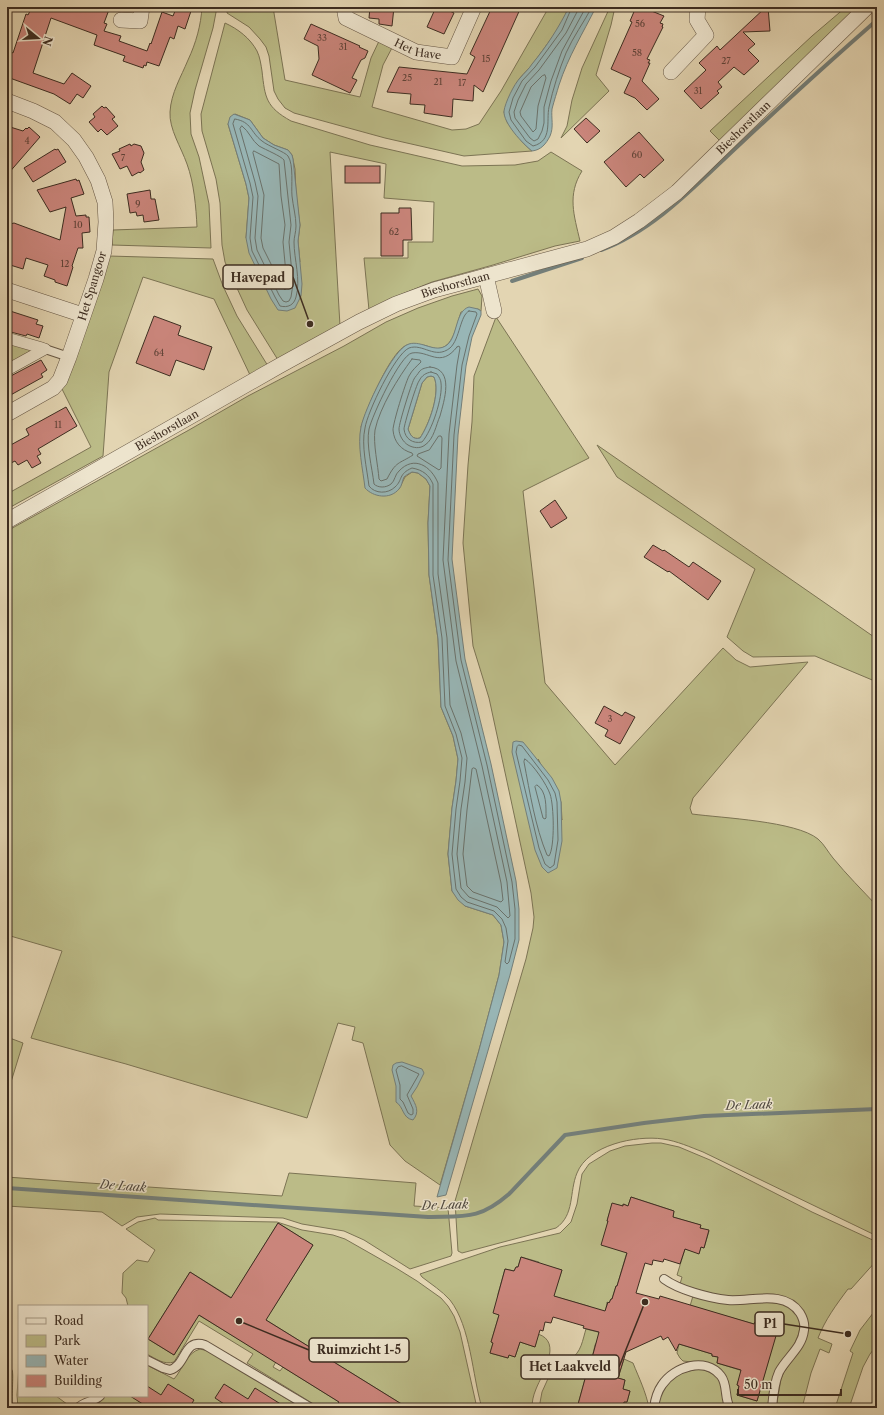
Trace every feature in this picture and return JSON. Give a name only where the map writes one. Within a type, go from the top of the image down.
[{"type":"street","points":[[121,20],[140,21],[142,7]]},
{"type":"street","name":"Het Have","points":[[344,7],[346,18],[416,52],[452,57],[474,7]]},
{"type":"street","points":[[671,72],[706,35],[696,20],[698,7]]},
{"type":"street","name":"Bieshorstlaan","points":[[7,522],[279,366],[359,322],[396,304],[434,290],[587,248],[614,237],[639,221],[678,192],[867,7]]},
{"type":"street","name":"Het Spangoor","points":[[7,101],[33,111],[55,122],[74,140],[86,157],[98,180],[105,202],[106,222],[104,251],[60,380],[53,388],[7,414]]},
{"type":"street","points":[[486,276],[494,311]]},
{"type":"street","points":[[7,290],[83,315]]},
{"type":"street","points":[[7,338],[43,349]]},
{"type":"street","points":[[7,370],[43,349]]},
{"type":"lane","points":[[43,349],[69,357]]},
{"type":"lane","points":[[664,1279],[679,1287],[717,1299],[780,1299],[798,1309],[804,1320],[803,1334],[794,1352],[780,1372],[775,1385],[772,1408]]},
{"type":"lane","points":[[148,1360],[163,1368],[170,1370],[174,1369],[189,1347],[193,1344],[206,1344],[311,1408]]},
{"type":"lane","points":[[654,1408],[657,1393],[667,1379],[684,1368],[697,1365],[708,1367],[720,1376],[724,1383],[727,1401],[730,1408]]},
{"type":"lane","points":[[78,1408],[84,1403],[99,1397]]},
{"type":"green space","points":[[202,7],[217,7],[213,28],[190,113],[191,134],[199,157],[209,204],[211,248],[112,245],[113,230],[197,227],[193,187],[187,164],[171,125],[170,112],[174,92],[196,41],[201,20]]},
{"type":"green space","points":[[228,7],[273,7],[285,80],[360,97],[371,58],[380,39],[393,46],[383,65],[372,107],[452,130],[466,129],[479,124],[501,91],[549,7],[569,7],[559,28],[532,65],[519,79],[504,112],[507,122],[524,144],[532,151],[464,156],[385,138],[294,113],[285,108],[274,91],[269,56],[266,47],[249,27],[227,13]]},
{"type":"green space","points":[[610,7],[615,7],[596,75],[609,91],[561,138],[567,126],[572,100],[582,68]]},
{"type":"green space","points":[[846,7],[868,7],[721,142],[710,131],[812,36]]},
{"type":"green space","points":[[225,23],[243,34],[254,46],[260,58],[264,88],[268,101],[276,111],[291,121],[370,145],[462,166],[515,165],[538,161],[551,152],[582,171],[577,180],[573,197],[574,214],[580,241],[555,246],[432,282],[390,299],[369,310],[364,258],[408,258],[408,242],[433,242],[434,202],[384,198],[386,164],[330,152],[340,326],[278,360],[247,310],[225,262],[222,245],[220,203],[216,179],[202,131],[201,114]],"holes":[[[235,114],[250,120],[263,138],[274,145],[288,150],[292,155],[295,169],[296,195],[300,225],[298,241],[300,262],[246,238],[249,198],[228,124]]]},
{"type":"green space","points":[[109,256],[213,259],[223,286],[237,316],[268,366],[250,375],[214,299],[143,277],[109,372],[103,456],[7,509],[7,494],[91,447],[61,387]]},
{"type":"green space","points":[[478,289],[482,296],[481,311],[478,309],[461,312],[449,343],[436,349],[423,345],[410,344],[401,349],[380,382],[361,427],[399,489],[405,477],[412,472],[418,473],[426,479],[430,486],[428,523],[429,575],[438,639],[441,707],[453,736],[458,759],[448,854],[452,891],[465,906],[493,915],[501,925],[504,942],[499,975],[440,1185],[405,1161],[390,1145],[363,1043],[352,1040],[355,1027],[338,1023],[307,1118],[126,1064],[31,1038],[62,951],[7,935],[7,531],[248,396],[344,346],[386,322],[418,308]]},
{"type":"green space","points":[[496,317],[589,458],[523,491],[545,683],[615,765],[723,648],[736,660],[750,667],[808,662],[693,798],[690,808],[692,814],[758,821],[793,828],[808,833],[820,841],[838,864],[877,906],[877,1236],[703,1152],[673,1141],[652,1138],[614,1144],[591,1155],[583,1163],[577,1173],[569,1210],[562,1223],[556,1228],[462,1253],[458,1251],[455,1201],[526,959],[534,917],[531,893],[489,698],[473,646],[463,543],[474,376]],"holes":[[[538,759],[561,802],[562,820]]]},
{"type":"green space","points":[[7,341],[37,350],[7,366]]},
{"type":"green space","points":[[427,377],[434,377],[436,383],[433,408],[427,425],[420,438],[414,438],[408,429],[422,383]]},
{"type":"green space","points":[[597,445],[877,639],[877,682],[815,656],[753,657],[743,651],[727,637],[755,569],[617,477]]},
{"type":"green space","points":[[7,1037],[23,1043],[7,1095]]},
{"type":"green space","points":[[661,1143],[679,1147],[710,1160],[812,1212],[877,1242],[877,1260],[851,1289],[848,1289],[831,1313],[821,1331],[818,1338],[832,1344],[829,1353],[820,1349],[811,1373],[802,1408],[776,1408],[781,1379],[784,1372],[802,1347],[807,1329],[798,1306],[790,1299],[782,1296],[762,1295],[732,1297],[702,1291],[680,1284],[682,1277],[677,1275],[685,1249],[699,1253],[701,1247],[704,1248],[709,1231],[700,1228],[700,1225],[673,1217],[674,1211],[631,1197],[628,1206],[624,1204],[623,1206],[612,1204],[607,1221],[627,1252],[612,1299],[609,1303],[607,1302],[605,1315],[588,1306],[553,1296],[562,1270],[538,1264],[539,1262],[521,1257],[518,1267],[516,1267],[514,1271],[505,1269],[498,1294],[499,1315],[491,1342],[493,1343],[490,1353],[508,1358],[509,1355],[515,1357],[520,1342],[535,1347],[538,1334],[545,1338],[549,1344],[549,1359],[534,1394],[532,1408],[482,1408],[467,1337],[457,1311],[447,1297],[420,1274],[500,1247],[560,1233],[571,1222],[577,1204],[582,1174],[589,1164],[610,1151],[625,1146]]},
{"type":"green space","points":[[289,1173],[416,1183],[414,1206],[448,1208],[451,1256],[410,1269],[364,1240],[344,1231],[302,1224],[283,1218],[160,1214],[137,1217],[122,1226],[102,1212],[7,1206],[7,1177],[282,1196]]},
{"type":"green space","points":[[155,1218],[158,1220],[277,1222],[302,1230],[333,1235],[345,1239],[417,1281],[441,1298],[448,1306],[454,1316],[460,1332],[477,1408],[408,1408],[258,1315],[272,1310],[313,1245],[278,1223],[237,1289],[240,1303],[190,1272],[148,1339],[148,1305],[128,1305],[126,1298],[122,1293],[123,1273],[137,1260],[148,1262],[155,1250],[126,1229],[138,1222]]},
{"type":"green space","points":[[693,1296],[730,1304],[776,1303],[787,1306],[795,1311],[799,1320],[799,1333],[768,1408],[733,1408],[727,1379],[692,1362],[683,1361],[677,1353],[679,1344],[712,1354],[712,1356],[718,1357],[717,1363],[743,1371],[737,1385],[739,1386],[737,1395],[757,1401],[777,1329],[690,1306]]},
{"type":"green space","points":[[877,1308],[877,1345],[863,1367],[849,1408],[835,1408],[853,1353],[850,1351],[860,1330]]},
{"type":"green space","points":[[197,1314],[276,1362],[273,1367],[280,1371],[283,1367],[339,1402],[336,1406],[339,1408],[320,1408],[247,1363],[253,1354],[199,1321],[174,1362],[167,1363],[157,1360],[148,1355],[148,1339],[174,1355],[190,1329]]},
{"type":"green space","points":[[586,1329],[602,1333],[595,1345],[592,1358],[590,1358],[577,1408],[539,1408],[542,1392],[555,1363],[560,1359],[570,1358],[577,1353],[581,1346]]},
{"type":"green space","points":[[200,1349],[208,1351],[302,1408],[89,1408],[99,1403],[104,1397],[148,1397],[148,1366],[174,1379],[191,1354]]},
{"type":"green space","points":[[624,1359],[633,1363],[649,1408],[620,1408],[624,1402],[627,1402],[630,1391],[623,1389],[625,1380],[618,1378]]},
{"type":"green space","points":[[7,1366],[13,1372],[13,1408],[7,1408]]},
{"type":"green space","points":[[701,1369],[710,1372],[719,1380],[721,1384],[723,1401],[726,1408],[657,1408],[661,1392],[668,1382],[683,1373]]},
{"type":"green space","points":[[18,1380],[18,1397],[57,1397],[71,1408],[18,1408],[17,1395]]},
{"type":"water","points":[[569,7],[596,7],[571,55],[559,85],[552,109],[552,126],[550,136],[543,146],[532,151],[510,127],[504,111],[515,85],[548,43]]},
{"type":"water","points":[[234,114],[250,120],[263,138],[274,145],[288,150],[292,155],[300,225],[298,241],[302,284],[301,296],[295,308],[287,311],[278,310],[271,299],[249,253],[246,238],[249,198],[228,124],[230,117]]},
{"type":"water","points":[[469,307],[478,309],[481,311],[481,315],[472,337],[466,366],[458,435],[452,559],[465,659],[491,764],[516,881],[519,909],[519,940],[446,1195],[437,1197],[499,975],[504,942],[501,925],[493,915],[465,906],[458,900],[452,891],[448,854],[458,759],[453,736],[441,707],[438,639],[429,575],[428,523],[430,486],[426,479],[418,473],[412,472],[404,477],[400,488],[391,495],[382,496],[372,494],[365,488],[361,458],[360,434],[363,419],[373,395],[395,356],[402,348],[409,344],[414,343],[433,348],[447,345],[451,341],[461,313],[464,309]],"holes":[[[427,377],[434,377],[436,391],[433,408],[427,425],[420,438],[414,438],[408,429],[422,383]]]},
{"type":"water","points":[[513,742],[523,742],[552,778],[559,791],[561,802],[562,841],[557,868],[548,873],[542,867],[535,850],[512,752]]},
{"type":"water","points":[[402,1062],[422,1069],[424,1073],[411,1096],[416,1105],[417,1111],[413,1120],[409,1119],[405,1115],[399,1104],[396,1102],[396,1086],[392,1070],[393,1065]]},
{"type":"building","points":[[24,7],[110,7],[104,23],[107,24],[104,31],[121,36],[119,41],[147,51],[150,43],[151,44],[162,12],[173,16],[175,11],[191,11],[185,29],[178,26],[174,39],[170,37],[159,66],[147,62],[146,66],[144,65],[143,68],[123,61],[125,56],[94,45],[97,35],[51,18],[33,73],[64,84],[72,73],[91,86],[83,98],[77,94],[70,104],[54,94],[7,77],[7,64],[11,52],[13,53],[26,14],[28,15],[30,11],[23,9]]},
{"type":"building","points":[[370,7],[394,7],[392,26],[379,24],[379,19],[369,18]]},
{"type":"building","points":[[436,7],[441,7],[454,13],[444,34],[427,27]]},
{"type":"building","points":[[492,7],[521,7],[483,92],[474,85],[473,101],[453,99],[452,117],[424,113],[425,105],[410,104],[411,94],[387,92],[399,67],[467,74],[475,57],[470,54]]},
{"type":"building","points":[[636,7],[651,7],[649,10],[664,16],[660,23],[663,24],[663,27],[647,59],[650,60],[648,63],[650,63],[642,81],[659,99],[647,110],[635,98],[624,93],[631,78],[611,69],[632,22],[630,21]]},
{"type":"building","points":[[766,7],[768,7],[770,31],[743,32],[755,44],[748,50],[759,61],[744,75],[734,67],[718,82],[722,87],[717,91],[719,93],[701,109],[684,91],[706,70],[699,63],[717,46],[720,50]]},
{"type":"building","points":[[311,24],[368,51],[365,58],[361,60],[352,78],[357,80],[350,93],[312,75],[319,59],[318,46],[304,39]]},
{"type":"building","points":[[102,106],[104,108],[106,107],[115,117],[112,119],[118,126],[107,135],[101,129],[98,132],[89,122],[95,117],[93,114]]},
{"type":"building","points":[[586,118],[600,131],[587,143],[574,129]]},
{"type":"building","points":[[7,126],[23,131],[29,127],[40,137],[7,175]]},
{"type":"building","points":[[639,132],[664,160],[644,178],[640,174],[626,187],[604,162]]},
{"type":"building","points":[[130,144],[131,146],[134,144],[141,146],[144,153],[141,162],[144,170],[132,176],[127,166],[120,169],[112,154],[120,151],[119,149]]},
{"type":"building","points":[[55,149],[58,149],[66,162],[33,182],[24,168]]},
{"type":"building","points":[[345,166],[380,166],[380,183],[345,183]]},
{"type":"building","points":[[76,179],[77,181],[79,180],[84,194],[71,198],[76,216],[86,215],[86,217],[89,217],[90,232],[82,233],[83,248],[78,248],[67,286],[44,276],[48,265],[26,258],[23,269],[7,264],[7,225],[14,223],[60,240],[66,207],[50,212],[37,190]]},
{"type":"building","points":[[150,190],[151,199],[155,199],[159,220],[144,222],[143,215],[137,216],[136,212],[130,213],[127,194]]},
{"type":"building","points":[[399,208],[411,208],[412,240],[403,240],[403,256],[381,256],[381,213],[399,213]]},
{"type":"building","points":[[7,310],[38,320],[36,324],[43,326],[39,338],[27,334],[26,336],[7,331]]},
{"type":"building","points":[[154,316],[181,326],[178,335],[212,347],[204,370],[176,360],[170,376],[136,363]]},
{"type":"building","points":[[41,360],[47,370],[41,374],[43,377],[7,397],[7,378]]},
{"type":"building","points":[[66,407],[77,426],[38,449],[41,454],[37,456],[41,463],[32,468],[27,460],[18,465],[15,461],[7,465],[7,447],[29,435],[26,429]]},
{"type":"building","points":[[555,500],[567,518],[551,528],[540,511]]},
{"type":"building","points":[[653,545],[663,551],[664,550],[689,567],[693,562],[721,581],[708,600],[669,571],[668,572],[644,557]]},
{"type":"building","points":[[604,706],[622,716],[625,712],[635,717],[620,744],[605,736],[608,730],[595,723]]},
{"type":"building","points":[[631,1197],[674,1211],[673,1217],[701,1225],[700,1228],[709,1230],[704,1248],[701,1247],[699,1254],[685,1249],[680,1264],[664,1259],[663,1262],[653,1260],[652,1265],[645,1263],[636,1293],[659,1299],[660,1296],[754,1324],[755,1322],[778,1329],[757,1401],[737,1395],[739,1386],[737,1385],[741,1370],[717,1363],[718,1357],[712,1356],[712,1354],[679,1344],[676,1351],[668,1337],[663,1340],[661,1336],[626,1352],[618,1378],[625,1380],[623,1389],[630,1391],[627,1402],[624,1402],[622,1408],[577,1408],[587,1368],[590,1358],[592,1358],[599,1332],[553,1317],[551,1323],[545,1322],[543,1331],[540,1330],[535,1347],[520,1342],[515,1357],[509,1355],[508,1358],[490,1353],[493,1343],[491,1342],[499,1315],[493,1313],[505,1269],[514,1271],[516,1267],[518,1267],[521,1257],[562,1270],[554,1296],[605,1311],[617,1286],[627,1253],[601,1245],[612,1203],[628,1206]]},
{"type":"building","points":[[278,1223],[313,1245],[266,1320],[408,1408],[335,1408],[339,1402],[199,1315],[174,1355],[148,1339],[190,1272],[231,1298]]},
{"type":"building","points":[[168,1384],[194,1400],[189,1408],[149,1408],[132,1397],[148,1397],[148,1387],[161,1395]]},
{"type":"building","points":[[224,1384],[248,1399],[255,1388],[287,1408],[230,1408],[215,1398]]},
{"type":"waterway","points":[[601,250],[620,242],[639,231],[657,219],[691,191],[790,98],[877,20]]},
{"type":"waterway","points":[[512,281],[582,258]]},
{"type":"waterway","name":"De Laak","points":[[7,1188],[428,1217],[462,1216],[471,1215],[489,1208],[509,1194],[565,1135],[704,1116],[877,1109]]},
{"type":"place","name":"Havepad","points":[[310,324]]},
{"type":"place","name":"Het Laakveld","points":[[645,1302]]},
{"type":"place","name":"Ruimzicht 1-5","points":[[239,1321]]},
{"type":"place","name":"P1","points":[[848,1334]]}]
